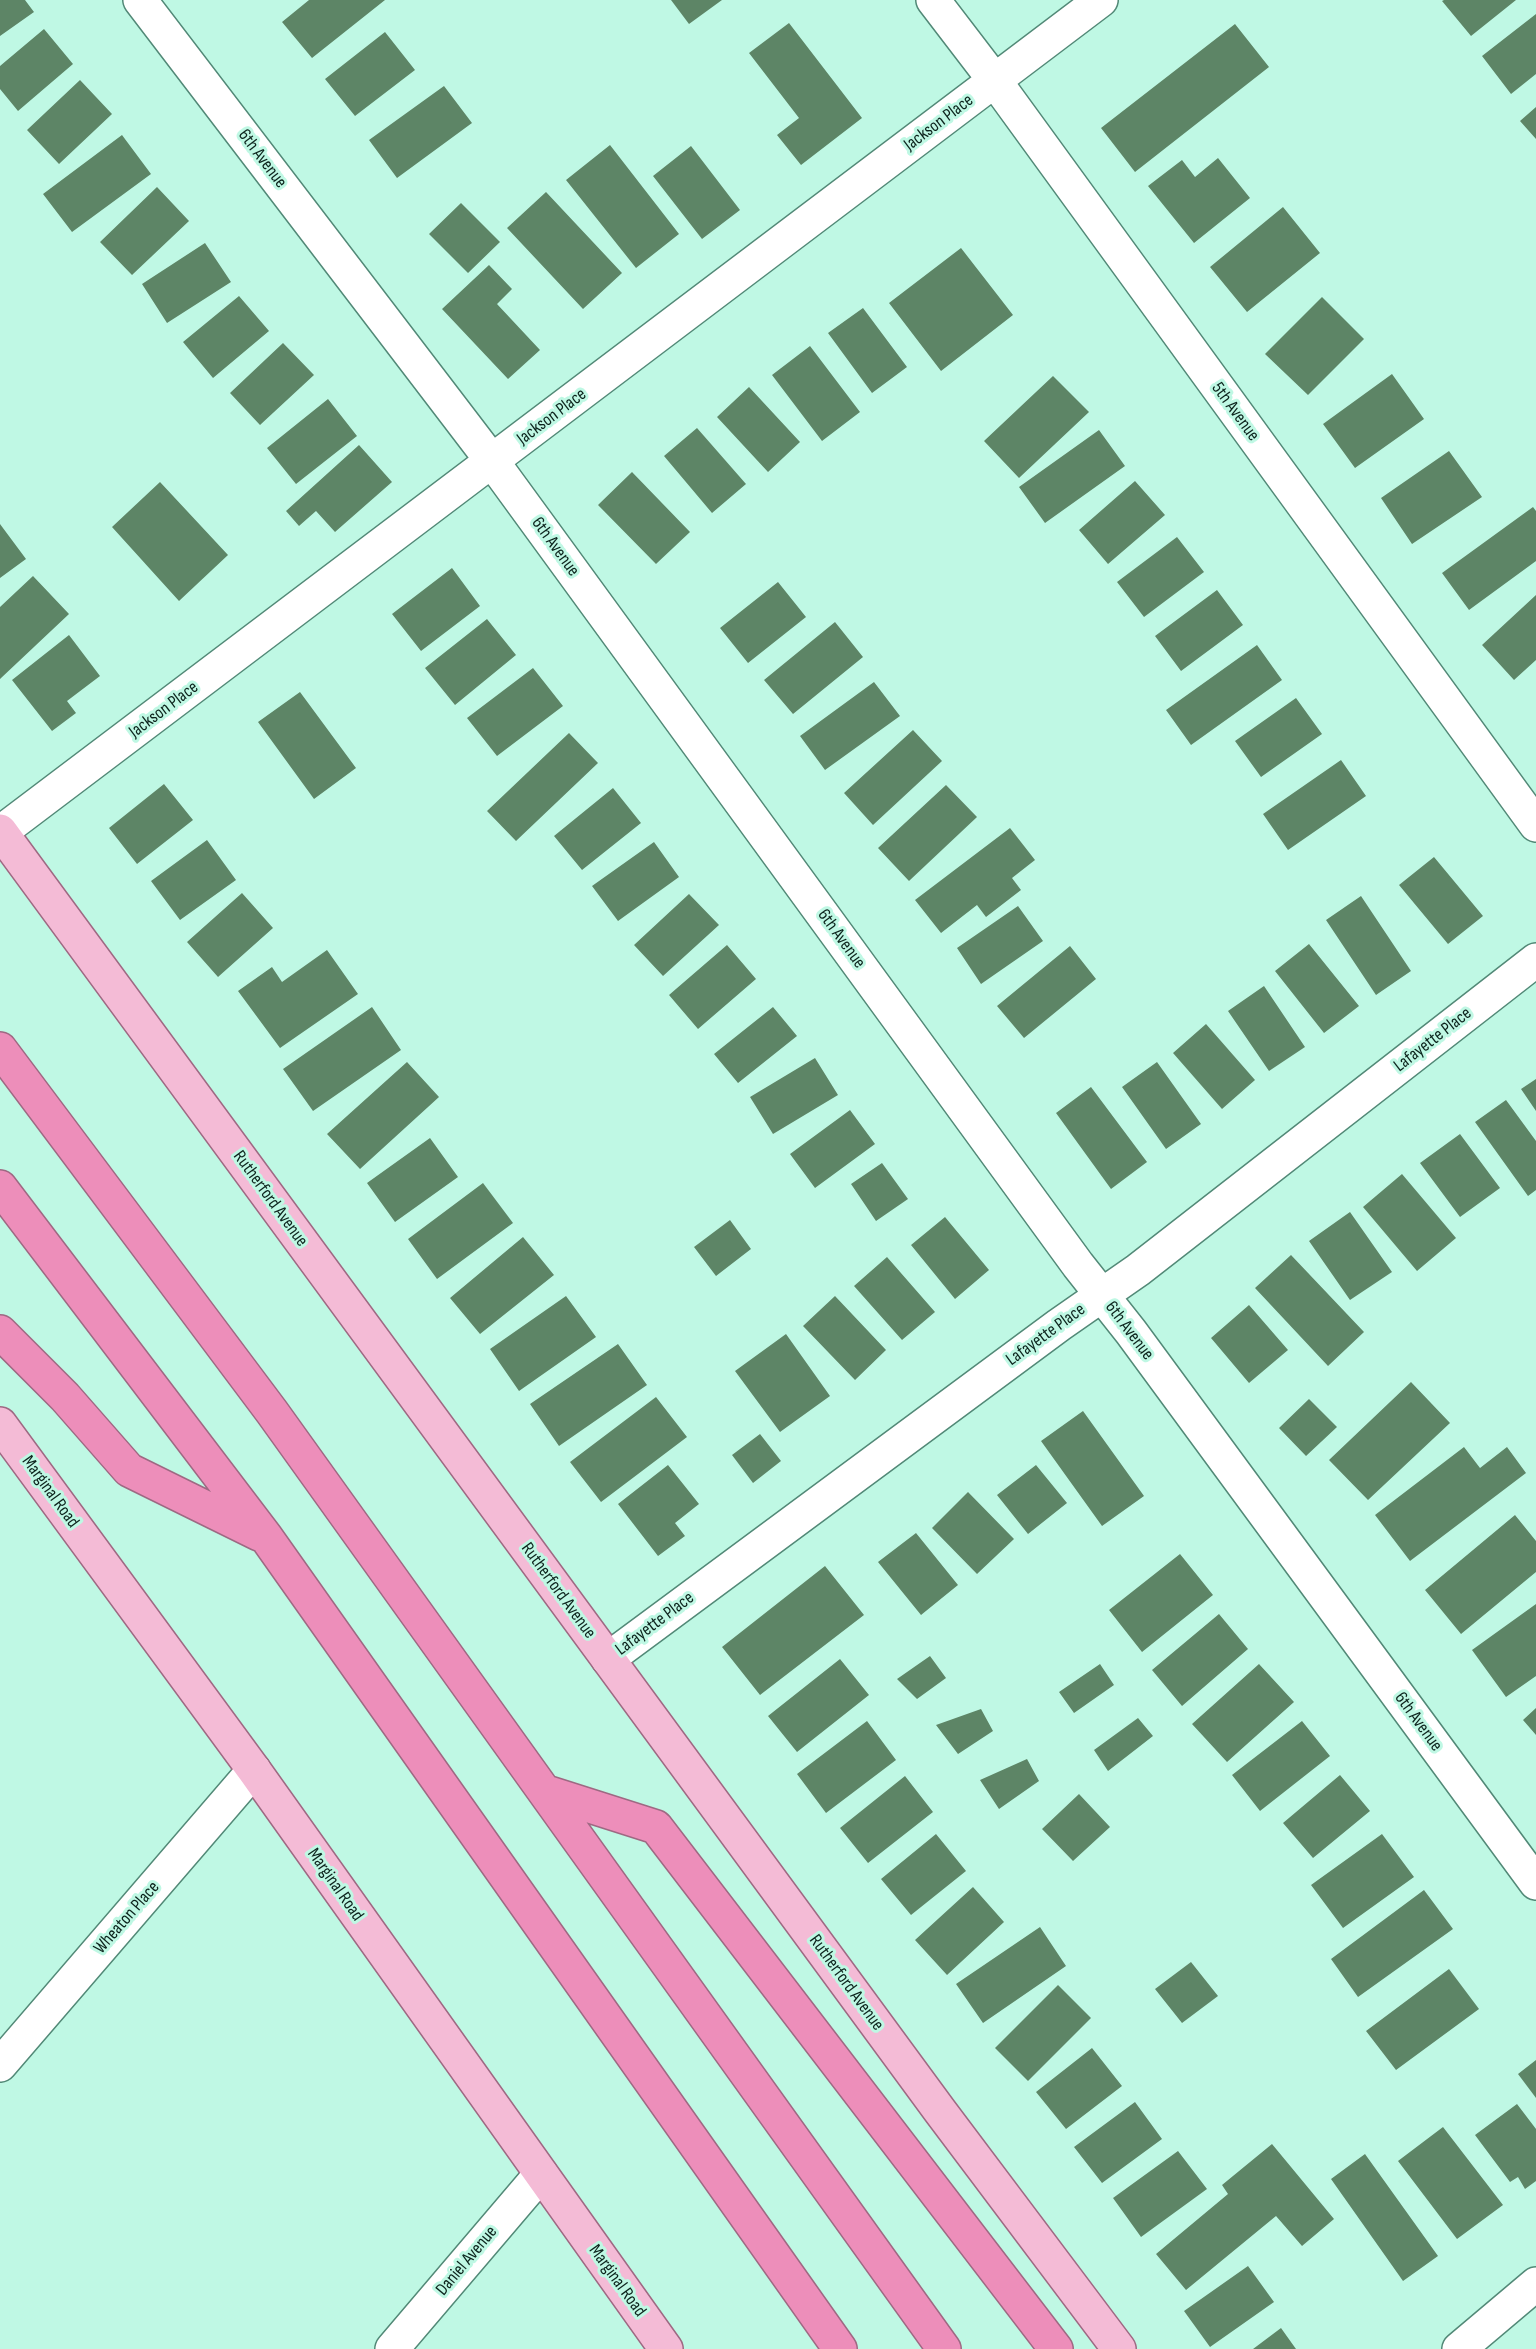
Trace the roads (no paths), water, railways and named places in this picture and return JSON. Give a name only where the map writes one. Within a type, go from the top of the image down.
[{"type":"highway","points":[[0,1049],[272,1412],[945,2349]]},
{"type":"highway","points":[[0,1187],[266,1538],[840,2349]]},
{"type":"highway","points":[[0,1332],[66,1396],[129,1470],[266,1538]]},
{"type":"highway","points":[[546,1792],[656,1827],[1056,2349]]},
{"type":"main road","name":"Rutherford Avenue","points":[[1,832],[940,2111],[1119,2349]]},
{"type":"main road","name":"Marginal Road","points":[[0,1424],[254,1770],[666,2349]]},
{"type":"street","name":"6th Avenue","points":[[140,0],[492,461],[1102,1295],[1536,1883]]},
{"type":"street","name":"5th Avenue","points":[[933,0],[995,81],[1536,825]]},
{"type":"street","name":"Jackson Place","points":[[1,832],[1101,0]]},
{"type":"street","name":"Lafayette Place","points":[[608,1659],[1138,1270],[1536,960]]},
{"type":"street","name":"Wheaton Place","points":[[0,2065],[254,1770]]},
{"type":"street","name":"Daniel Avenue","points":[[392,2349],[541,2174]]},
{"type":"street","points":[[1459,2349],[1536,2284]]}]
